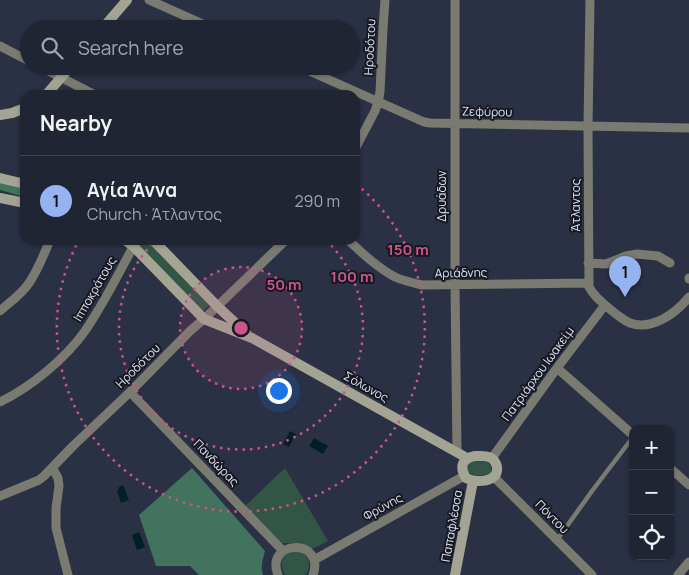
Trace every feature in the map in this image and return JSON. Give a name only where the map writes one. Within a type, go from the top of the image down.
[{"type":"street","points":[[110,20],[127,0]]},
{"type":"street","points":[[149,0],[194,20]]},
{"type":"street","name":"Ηροδότου","points":[[360,139],[378,102],[380,92],[386,0]]},
{"type":"street","name":"Δρυάδων","points":[[455,0],[454,124],[457,452]]},
{"type":"street","name":"Άτλαντος","points":[[588,283],[590,0]]},
{"type":"street","points":[[0,46],[20,56]]},
{"type":"street","points":[[56,75],[85,90]]},
{"type":"street","points":[[50,90],[64,75]]},
{"type":"street","name":"Ζεφύρου","points":[[318,75],[351,90]]},
{"type":"street","name":"Ζεφύρου","points":[[360,94],[430,123],[689,128]]},
{"type":"street","points":[[0,115],[20,110]]},
{"type":"street","points":[[0,178],[20,183]]},
{"type":"street","points":[[0,198],[20,203]]},
{"type":"street","points":[[0,311],[29,284],[48,245]]},
{"type":"street","name":"Ιπποκράτους","points":[[0,402],[34,381],[53,366],[84,332],[95,315],[130,245]]},
{"type":"street","name":"Σόλωνος","points":[[135,245],[204,319],[252,338],[467,458]]},
{"type":"street","name":"Σόλωνος","points":[[158,245],[217,306],[252,338]]},
{"type":"street","name":"Ηροδότου","points":[[0,496],[38,480],[52,468],[190,331],[281,245]]},
{"type":"street","name":"Αριάδνης","points":[[354,245],[377,266],[394,276],[422,285],[588,283]]},
{"type":"street","points":[[588,264],[606,264],[626,256],[647,254],[658,256],[670,263]]},
{"type":"street","points":[[588,283],[592,293],[623,320],[631,323],[644,325],[654,323],[687,303]]},
{"type":"street","name":"Πατριάρχου Ιωακείμ","points":[[492,458],[605,305]]},
{"type":"street","points":[[557,368],[629,432]]},
{"type":"street","name":"Πανδώρας","points":[[130,392],[283,551]]},
{"type":"street","points":[[482,456],[492,458],[497,468],[494,477],[484,480],[468,478],[463,471],[463,465],[467,458],[482,456]]},
{"type":"street","points":[[52,468],[58,478],[59,486],[56,528],[68,575]]},
{"type":"street","points":[[672,470],[689,485]]},
{"type":"street","name":"Πόντου","points":[[494,477],[592,575]]},
{"type":"street","name":"Φρύνης","points":[[314,560],[468,478]]},
{"type":"street","name":"Παπαφλέσσα","points":[[456,575],[468,478]]},
{"type":"street","points":[[278,575],[276,569],[278,557],[283,551],[299,547],[309,553],[314,560],[315,568],[313,575]]},
{"type":"street","points":[[678,575],[689,562]]},
{"type":"lane","points":[[558,540],[629,441]]},
{"type":"shaded area","points":[[152,245],[211,304],[201,312],[138,246]]},
{"type":"shaded area","points":[[290,431],[296,434],[289,447],[283,444]]},
{"type":"shaded area","points":[[314,438],[328,446],[323,454],[309,446]]},
{"type":"shaded area","points":[[474,461],[487,462],[491,466],[490,473],[487,475],[475,475],[467,472],[467,466]]},
{"type":"shaded area","points":[[285,468],[328,541],[308,551],[292,543],[280,544],[242,509]]},
{"type":"shaded area","points":[[123,485],[129,500],[121,503],[117,491]]},
{"type":"shaded area","points":[[139,532],[145,547],[137,550],[132,535]]},
{"type":"shaded area","points":[[297,551],[307,557],[309,563],[308,571],[305,575],[285,575],[282,566],[283,558],[289,552]]},
{"type":"green space","points":[[0,182],[20,187],[20,196],[0,190]]},
{"type":"green space","points":[[192,468],[265,551],[262,566],[263,575],[199,575],[190,566],[156,566],[139,515]]},
{"type":"place","name":"Αγία Άννα","points":[[625,297]]}]
